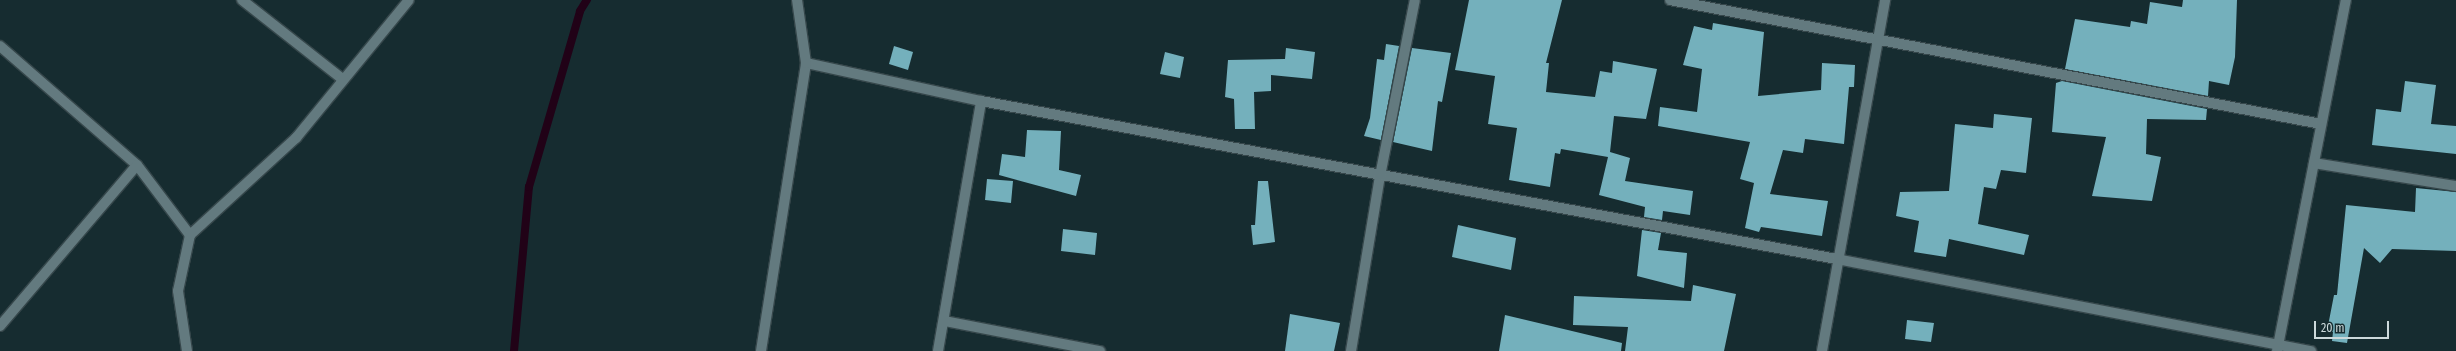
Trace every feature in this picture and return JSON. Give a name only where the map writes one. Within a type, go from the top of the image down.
[{"type":"street","points":[[242,0],[342,78]]},
{"type":"street","points":[[187,351],[178,291],[190,235],[296,138],[342,78],[409,0]]},
{"type":"street","points":[[761,351],[806,63],[797,0]]},
{"type":"street","points":[[1351,351],[1380,176],[1415,0]]},
{"type":"street","points":[[1670,0],[1878,38],[2321,124]]},
{"type":"street","points":[[1822,351],[1837,259],[1885,0]]},
{"type":"street","points":[[2278,348],[2346,0]]},
{"type":"street","points":[[0,46],[137,165],[190,235]]},
{"type":"street","points":[[806,63],[981,101],[1380,176],[1837,259],[2278,348],[2311,351]]},
{"type":"street","points":[[938,351],[945,321],[981,101]]},
{"type":"street","points":[[2314,163],[2456,186]]},
{"type":"street","points":[[0,326],[137,165]]},
{"type":"street","points":[[945,321],[1100,351]]},
{"type":"building","points":[[1469,0],[1562,0],[1546,63],[1549,63],[1546,92],[1595,97],[1600,71],[1612,73],[1613,61],[1657,69],[1646,119],[1614,116],[1610,152],[1630,158],[1625,181],[1693,191],[1690,215],[1663,211],[1662,220],[1644,217],[1645,207],[1599,195],[1608,157],[1561,149],[1560,154],[1555,153],[1550,187],[1509,180],[1517,128],[1488,124],[1495,76],[1455,70]]},
{"type":"building","points":[[2183,0],[2237,0],[2235,57],[2229,85],[2209,81],[2208,96],[2065,69],[2075,19],[2130,27],[2131,21],[2147,24],[2150,2],[2182,7]]},
{"type":"building","points":[[1713,23],[1764,32],[1758,96],[1821,90],[1822,63],[1855,65],[1854,87],[1849,87],[1844,144],[1805,139],[1803,153],[1783,150],[1770,194],[1828,201],[1822,236],[1761,227],[1759,232],[1745,228],[1754,183],[1740,179],[1750,142],[1658,126],[1660,107],[1697,112],[1702,69],[1683,65],[1694,26],[1712,30]]},
{"type":"building","points":[[1386,44],[1399,46],[1381,140],[1364,136],[1370,118],[1377,59],[1384,60]]},
{"type":"building","points":[[894,46],[913,52],[908,70],[889,64]]},
{"type":"building","points":[[1286,48],[1315,52],[1312,79],[1271,75],[1271,91],[1254,92],[1255,129],[1235,129],[1234,99],[1225,97],[1228,60],[1285,59]]},
{"type":"building","points":[[1412,48],[1451,53],[1442,102],[1438,101],[1432,151],[1393,142]]},
{"type":"building","points":[[1165,52],[1184,57],[1180,78],[1160,74]]},
{"type":"building","points":[[2062,81],[2207,109],[2206,120],[2147,119],[2146,154],[2161,157],[2152,201],[2092,196],[2106,137],[2052,132],[2056,83]]},
{"type":"building","points":[[2405,81],[2436,85],[2431,124],[2456,126],[2456,154],[2372,145],[2376,109],[2401,112]]},
{"type":"building","points":[[1994,114],[2032,118],[2026,173],[2001,170],[1996,189],[1984,187],[1978,224],[2029,235],[2024,255],[1949,239],[1946,257],[1914,252],[1919,221],[1896,216],[1900,192],[1949,191],[1955,124],[1993,128]]},
{"type":"building","points":[[1027,130],[1061,131],[1059,170],[1081,175],[1076,196],[999,175],[1002,154],[1025,157]]},
{"type":"building","points":[[987,179],[1013,181],[1011,203],[985,200]]},
{"type":"building","points":[[1258,181],[1268,181],[1275,242],[1253,245],[1251,225],[1255,225]]},
{"type":"building","points":[[2416,188],[2456,192],[2456,251],[2392,249],[2380,263],[2364,248],[2347,343],[2332,341],[2333,332],[2327,331],[2334,295],[2337,295],[2346,205],[2415,212]]},
{"type":"building","points":[[1458,225],[1516,238],[1511,270],[1452,257]]},
{"type":"building","points":[[1063,229],[1097,233],[1095,255],[1061,251]]},
{"type":"building","points":[[1642,230],[1661,233],[1658,250],[1687,253],[1684,288],[1637,276]]},
{"type":"building","points":[[1693,285],[1736,294],[1724,351],[1625,351],[1628,327],[1573,325],[1574,296],[1691,301]]},
{"type":"building","points":[[1290,314],[1340,323],[1334,351],[1285,351]]},
{"type":"building","points":[[1505,315],[1622,343],[1621,351],[1499,351]]},
{"type":"building","points":[[1907,320],[1934,323],[1931,342],[1905,339]]},
{"type":"waterway","points":[[514,351],[529,187],[580,11],[587,0]]}]
